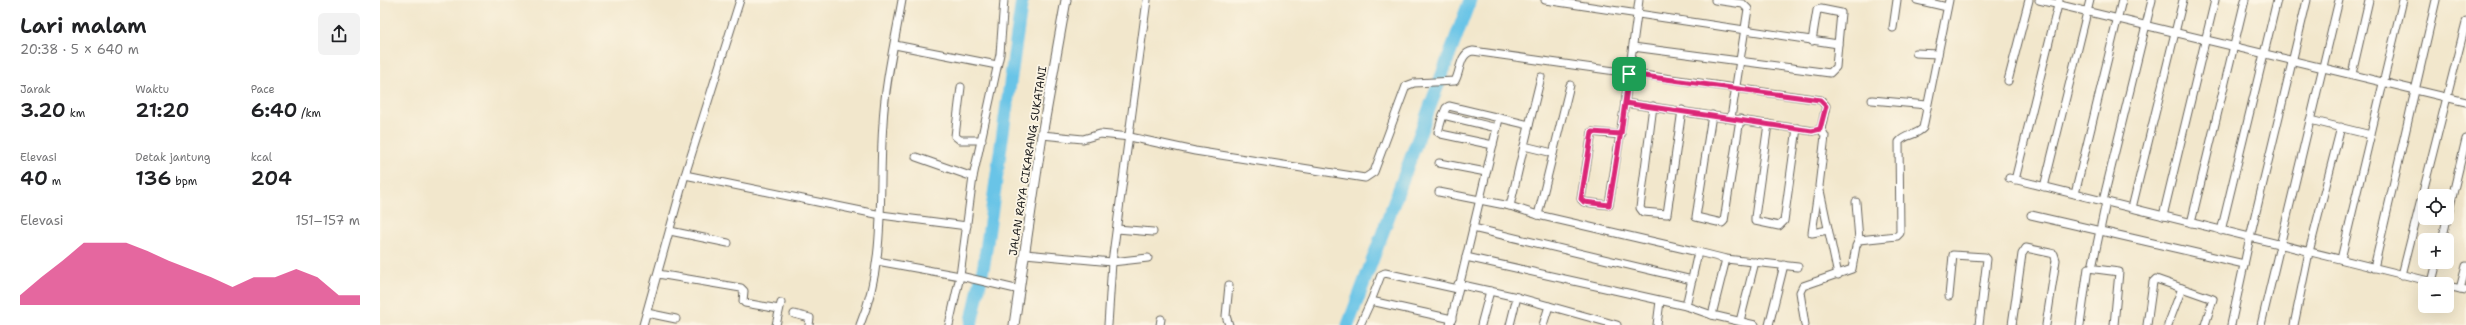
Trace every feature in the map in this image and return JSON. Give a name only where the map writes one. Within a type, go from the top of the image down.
[{"type":"main road","name":"JALAN RAYA CIKARANG SUKATANI","points":[[1014,325],[1042,135],[1066,0]]},
{"type":"street","points":[[643,325],[685,175],[740,0]]},
{"type":"street","points":[[860,325],[877,261],[881,215],[883,121],[902,0]]},
{"type":"street","points":[[949,325],[960,276],[973,177],[997,65],[1004,0]]},
{"type":"street","points":[[1108,325],[1112,262],[1130,138],[1147,0]]},
{"type":"street","points":[[1546,0],[1744,32],[1838,44]]},
{"type":"street","points":[[1621,134],[1592,132],[1581,199],[1584,202],[1609,205],[1621,134],[1639,0]]},
{"type":"street","points":[[1715,0],[1743,4],[1747,7],[1731,118]]},
{"type":"street","points":[[1892,28],[1897,0]]},
{"type":"street","points":[[1859,240],[1897,236],[1900,233],[1899,142],[1902,138],[1918,133],[1923,128],[1948,4],[1918,0]]},
{"type":"street","points":[[2008,81],[2029,0]]},
{"type":"street","points":[[2039,0],[2059,2],[2087,12],[2466,102]]},
{"type":"street","points":[[2044,187],[2090,0]]},
{"type":"street","points":[[2075,194],[2122,0]]},
{"type":"street","points":[[2092,268],[2105,202],[2152,0]]},
{"type":"street","points":[[2132,208],[2183,0]]},
{"type":"street","points":[[2163,216],[2215,0]]},
{"type":"street","points":[[2192,224],[2246,0]]},
{"type":"street","points":[[2221,231],[2277,0]]},
{"type":"street","points":[[2231,325],[2250,237],[2307,0]]},
{"type":"street","points":[[2261,325],[2339,0]]},
{"type":"street","points":[[2352,74],[2369,0]]},
{"type":"street","points":[[2340,259],[2403,0]]},
{"type":"street","points":[[2374,268],[2414,89],[2436,0]]},
{"type":"street","points":[[2059,2],[2012,179],[2418,279]]},
{"type":"street","points":[[1632,47],[1830,73],[1836,67],[1842,18],[1838,11],[1821,9],[1816,12],[1812,41]]},
{"type":"street","points":[[2402,275],[2466,22]]},
{"type":"street","points":[[895,45],[997,65]]},
{"type":"street","points":[[1042,135],[1083,139],[1100,134],[1130,138],[1195,151],[1365,178],[1374,172],[1406,86],[1424,83],[1453,82],[1457,78],[1464,58],[1471,52],[1820,100],[1826,106],[1820,129]]},
{"type":"street","points":[[1916,53],[1938,54]]},
{"type":"street","points":[[1510,206],[1541,77]]},
{"type":"street","points":[[1538,216],[1570,85]]},
{"type":"street","points":[[961,87],[955,136],[960,140],[982,140]]},
{"type":"street","points":[[1872,100],[1927,105]]},
{"type":"street","points":[[1625,103],[1682,110],[1812,131],[1820,129]]},
{"type":"street","points":[[1493,145],[1441,134],[1438,132],[1446,108],[1449,106],[1529,125]]},
{"type":"street","points":[[1654,106],[1640,208],[1643,212],[1667,214],[1682,110]]},
{"type":"street","points":[[1443,115],[1497,128]]},
{"type":"street","points":[[1712,115],[1696,217],[1717,223],[1722,223],[1724,221],[1740,120]]},
{"type":"street","points":[[1371,301],[1451,322],[1458,287],[1499,119]]},
{"type":"street","points":[[2310,120],[2341,126],[2371,135]]},
{"type":"street","points":[[1768,124],[1755,217],[1755,221],[1759,224],[1779,226],[1784,220],[1797,128]]},
{"type":"street","points":[[2294,325],[2309,252],[2341,126]]},
{"type":"street","points":[[1820,129],[1825,136],[1812,233],[1828,230]]},
{"type":"street","points":[[2444,233],[2466,139]]},
{"type":"street","points":[[1524,146],[1553,152]]},
{"type":"street","points":[[916,157],[973,177]]},
{"type":"street","points":[[1439,163],[1486,172]]},
{"type":"street","points":[[685,175],[881,215],[967,226]]},
{"type":"street","points":[[1819,186],[1838,275]]},
{"type":"street","points":[[1439,192],[1510,206],[1538,216],[1726,259],[1798,267]]},
{"type":"street","points":[[1804,325],[1801,289],[1806,285],[1838,275],[1854,266],[1856,246],[1859,240],[1856,202]]},
{"type":"street","points":[[2031,215],[2244,264]]},
{"type":"street","points":[[1473,228],[1692,280]]},
{"type":"street","points":[[1117,229],[1153,232]]},
{"type":"street","points":[[670,231],[728,243]]},
{"type":"street","points":[[2012,325],[2022,254],[2026,248],[2054,254],[2056,260],[2046,325]]},
{"type":"street","points":[[1686,306],[1698,252]]},
{"type":"street","points":[[1025,254],[1112,262],[1148,258]]},
{"type":"street","points":[[1948,296],[1953,255],[1985,257],[1987,259],[1979,325]]},
{"type":"street","points":[[1466,257],[1686,306],[1712,315],[1755,325]]},
{"type":"street","points":[[1712,315],[1726,259]]},
{"type":"street","points":[[877,261],[960,276],[1020,290]]},
{"type":"street","points":[[1740,321],[1755,262]]},
{"type":"street","points":[[1769,325],[1784,265]]},
{"type":"street","points":[[2463,290],[2466,266]]},
{"type":"street","points":[[2080,325],[2087,270],[2092,268],[2117,270],[2120,274],[2114,325]]},
{"type":"street","points":[[1360,325],[1381,275],[1385,273],[1517,297],[1601,323],[1617,325]]},
{"type":"street","points":[[658,274],[741,288],[744,292],[743,302],[780,306],[776,325]]},
{"type":"street","points":[[2147,325],[2154,280],[2213,299],[2205,325]]},
{"type":"street","points":[[1229,285],[1226,316],[1229,325]]},
{"type":"street","points":[[2168,325],[2182,288]]},
{"type":"street","points":[[1481,325],[1490,291]]},
{"type":"street","points":[[1510,325],[1517,297]]},
{"type":"street","points":[[1657,325],[1660,301]]},
{"type":"street","points":[[1543,325],[1549,306]]},
{"type":"street","points":[[647,312],[676,319]]},
{"type":"street","points":[[794,314],[810,318],[810,325]]},
{"type":"waterway","points":[[971,325],[984,264],[1022,0]]},
{"type":"waterway","points":[[1348,325],[1470,0]]},
{"type":"route","points":[[1629,74],[1626,93],[1621,134],[1609,205],[1607,206],[1584,202],[1581,199],[1592,132],[1621,134],[1625,103],[1654,106],[1812,131],[1817,131],[1822,126],[1826,106],[1824,102],[1820,100],[1654,76],[1629,74]]}]
